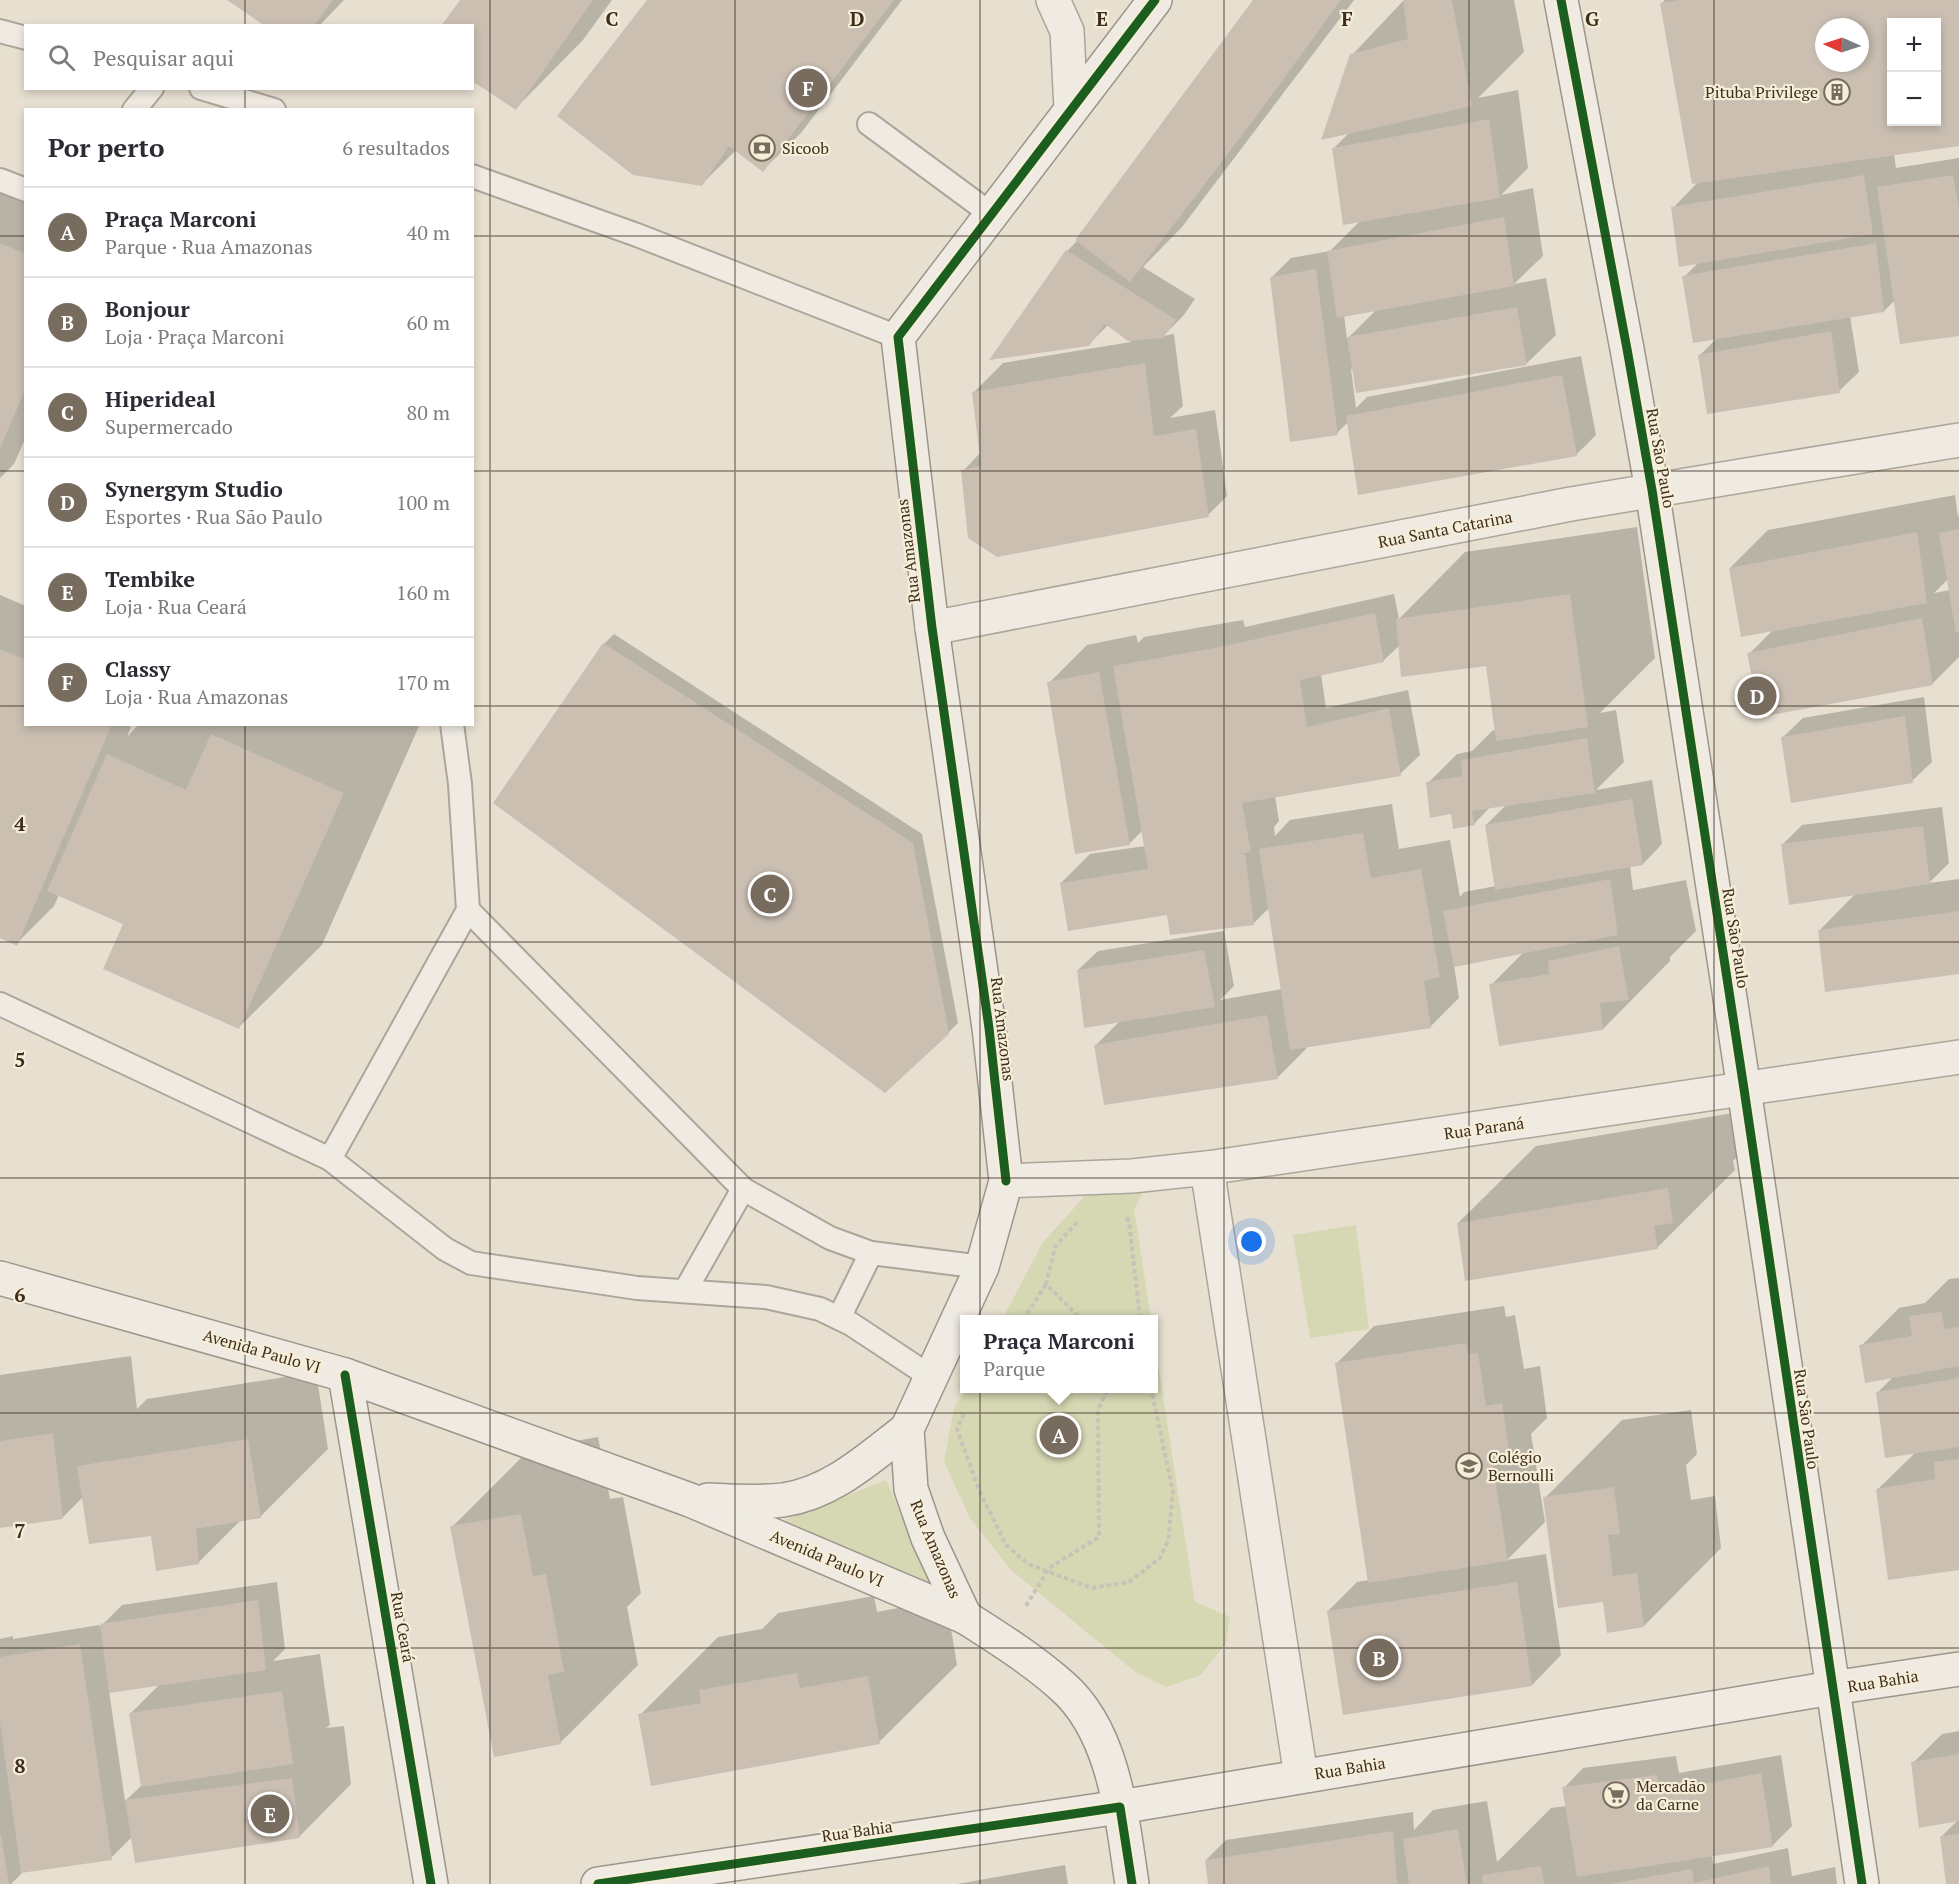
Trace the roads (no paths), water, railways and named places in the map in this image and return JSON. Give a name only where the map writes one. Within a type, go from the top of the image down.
[{"type":"street","points":[[1053,0],[1067,31],[1071,109]]},
{"type":"street","points":[[898,337],[1155,0]]},
{"type":"street","name":"Rua São Paulo","points":[[1561,0],[1652,490],[1862,1884]]},
{"type":"street","name":"Rua Amazonas","points":[[898,337],[932,628],[989,1028],[1006,1181],[982,1267],[907,1429],[911,1489],[928,1538],[965,1617],[1063,1686],[1087,1714],[1108,1760],[1120,1807],[1132,1884]]},
{"type":"street","name":"Rua Santa Catarina","points":[[932,628],[1571,504],[1959,440]]},
{"type":"street","name":"Rua Paraná","points":[[1006,1181],[1132,1176],[1207,1168],[1959,1057]]},
{"type":"street","points":[[1207,1168],[1301,1776]]},
{"type":"street","name":"Avenida Paulo VI","points":[[0,1278],[345,1375],[690,1500],[965,1617]]},
{"type":"street","name":"Rua Ceará","points":[[345,1375],[431,1884]]},
{"type":"street","name":"Avenida Paulo VI","points":[[690,1500],[738,1502],[783,1500],[816,1491],[844,1477],[907,1429]]},
{"type":"street","name":"Rua Bahia","points":[[598,1884],[1120,1807],[1832,1688],[1959,1669]]},
{"type":"lane","points":[[0,31],[24,37]]},
{"type":"lane","points":[[136,108],[150,90]]},
{"type":"lane","points":[[208,90],[267,108]]},
{"type":"lane","points":[[869,124],[992,214]]},
{"type":"lane","points":[[474,177],[637,235],[898,337]]},
{"type":"lane","points":[[0,180],[24,189]]},
{"type":"lane","points":[[330,1159],[468,910],[460,784],[452,726]]},
{"type":"lane","points":[[468,910],[743,1189],[830,1238],[871,1252],[982,1267]]},
{"type":"lane","points":[[0,1004],[330,1159],[445,1249],[471,1263],[637,1288],[766,1296],[820,1309],[839,1318],[931,1377]]},
{"type":"lane","points":[[685,1292],[743,1189]]},
{"type":"lane","points":[[839,1318],[871,1252]]},
{"type":"place","name":"Classy","points":[[808,88]]},
{"type":"place","name":"Pituba Privilege","points":[[1837,92]]},
{"type":"place","name":"Sicoob","points":[[762,148]]},
{"type":"place","name":"Synergym Studio","points":[[1757,696]]},
{"type":"place","name":"Hiperideal","points":[[770,894]]},
{"type":"place","name":"Praça Marconi","points":[[1059,1435]]},
{"type":"place","name":"Colégio Bernoulli","points":[[1469,1466]]},
{"type":"place","name":"Bonjour","points":[[1379,1658]]},
{"type":"place","name":"Mercadão da Carne","points":[[1616,1795]]},
{"type":"place","name":"Tembike","points":[[270,1814]]}]
